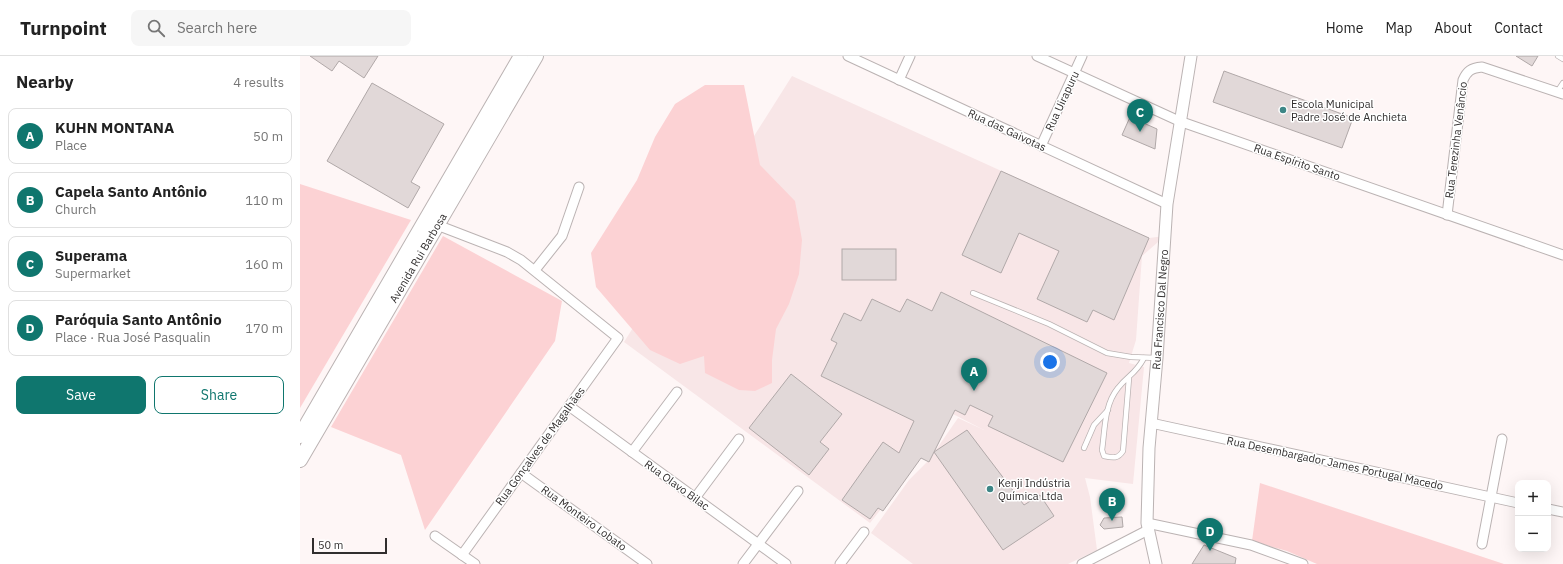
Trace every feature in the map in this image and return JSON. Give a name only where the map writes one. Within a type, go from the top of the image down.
[{"type":"main road","name":"Avenida Rui Barbosa","points":[[300,436],[521,56]]},
{"type":"main road","name":"Avenida Rui Barbosa","points":[[300,460],[536,56]]},
{"type":"street","name":"Rua das Gaivotas","points":[[848,56],[1167,204]]},
{"type":"street","points":[[899,80],[910,56]]},
{"type":"street","name":"Rua Espírito Santo","points":[[1036,56],[1179,121],[1563,255]]},
{"type":"street","name":"Rua Uirapuru","points":[[1041,146],[1082,56]]},
{"type":"street","name":"Rua Francisco Dal Negro","points":[[1156,564],[1148,526],[1147,480],[1167,204],[1179,121],[1191,56]]},
{"type":"street","name":"Rua Terezinha Venâncio","points":[[1448,215],[1463,80],[1466,74],[1475,68],[1482,67],[1560,93]]},
{"type":"street","points":[[437,225],[507,252],[535,270],[562,236],[579,187]]},
{"type":"street","name":"Rua Gonçalves de Magalhães","points":[[462,555],[618,338],[535,270]]},
{"type":"street","points":[[632,452],[677,392]]},
{"type":"street","name":"Rua Olavo Bilac","points":[[569,406],[786,564]]},
{"type":"street","name":"Rua Desembargador James Portugal Macedo","points":[[1151,423],[1515,501]]},
{"type":"street","points":[[695,498],[739,439]]},
{"type":"street","points":[[1482,544],[1502,439]]},
{"type":"street","name":"Rua Monteiro Lobato","points":[[521,473],[647,564]]},
{"type":"street","points":[[743,564],[798,491]]},
{"type":"street","points":[[1551,510],[1563,512]]},
{"type":"street","points":[[1082,564],[1148,526],[1251,545],[1303,564]]},
{"type":"street","points":[[840,564],[864,532]]},
{"type":"street","points":[[436,536],[474,564]]},
{"type":"lane","points":[[1558,56],[1563,59]]},
{"type":"lane","points":[[1560,93],[1563,83]]},
{"type":"lane","points":[[973,293],[1049,324],[1107,353],[1131,357],[1157,358]]},
{"type":"lane","points":[[1129,378],[1123,451],[1120,456],[1114,458],[1104,456],[1102,450],[1110,399],[1119,386],[1138,370],[1144,358]]},
{"type":"lane","points":[[1084,448],[1094,425],[1108,410]]},
{"type":"shaded area","points":[[792,76],[1149,238],[1165,236],[1142,256],[1136,340],[1129,363],[1144,367],[1133,484],[1085,478],[1090,497],[1097,550],[1068,564],[913,564],[871,533],[909,480],[928,461],[902,449],[916,465],[870,523],[624,342]],"holes":[[[953,414],[984,430],[958,418],[931,457]]]},
{"type":"shaded area","points":[[705,85],[744,85],[760,165],[795,201],[802,240],[799,274],[789,304],[776,329],[772,360],[772,383],[755,391],[739,390],[705,373],[704,356],[680,364],[650,350],[596,287],[591,253],[637,180],[655,137],[675,104]]},
{"type":"shaded area","points":[[300,184],[411,220],[300,408]]},
{"type":"shaded area","points":[[443,236],[562,301],[555,341],[425,530],[401,455],[331,427]]},
{"type":"shaded area","points":[[1260,483],[1504,564],[1317,564],[1287,551],[1252,541]]},
{"type":"building","points":[[310,56],[378,56],[364,78],[339,61],[332,71]]},
{"type":"building","points":[[1516,56],[1538,56],[1532,66]]},
{"type":"building","name":"Escola Municipal Padre José de Anchieta","points":[[1224,71],[1353,118],[1342,148],[1213,102]]},
{"type":"building","points":[[372,83],[444,124],[411,182],[420,187],[408,208],[327,161]]},
{"type":"building","points":[[1130,117],[1157,129],[1155,149],[1122,135]]},
{"type":"building","points":[[1001,171],[1149,238],[1114,320],[1093,310],[1087,322],[1037,299],[1059,251],[1019,233],[1001,273],[962,255]]},
{"type":"building","points":[[842,249],[896,249],[896,280],[842,280]]},
{"type":"building","points":[[941,292],[1107,373],[1063,462],[988,426],[993,416],[970,405],[965,415],[955,410],[929,462],[921,458],[883,511],[878,508],[870,519],[842,500],[883,442],[899,453],[914,421],[821,376],[837,343],[831,340],[844,313],[861,321],[872,299],[900,312],[907,299],[932,311]]},
{"type":"building","points":[[791,374],[842,414],[820,442],[829,449],[809,475],[749,428]]},
{"type":"building","name":"Kenji Indústria Química Ltda","points":[[967,430],[1024,505],[1040,495],[1054,516],[1003,550],[934,452]]},
{"type":"building","points":[[1122,517],[1123,527],[1104,529],[1100,525],[1104,518]]},
{"type":"building","points":[[1204,545],[1236,558],[1235,564],[1192,564]]},
{"type":"place","name":"Escola Municipal Padre José de Anchieta","points":[[1283,110]]},
{"type":"place","name":"Superama","points":[[1140,132]]},
{"type":"place","name":"KUHN MONTANA","points":[[974,391]]},
{"type":"place","name":"Kenji Indústria Química Ltda","points":[[990,489]]},
{"type":"place","name":"Capela Santo Antônio","points":[[1112,521]]},
{"type":"place","name":"Paróquia Santo Antônio","points":[[1210,551]]}]
